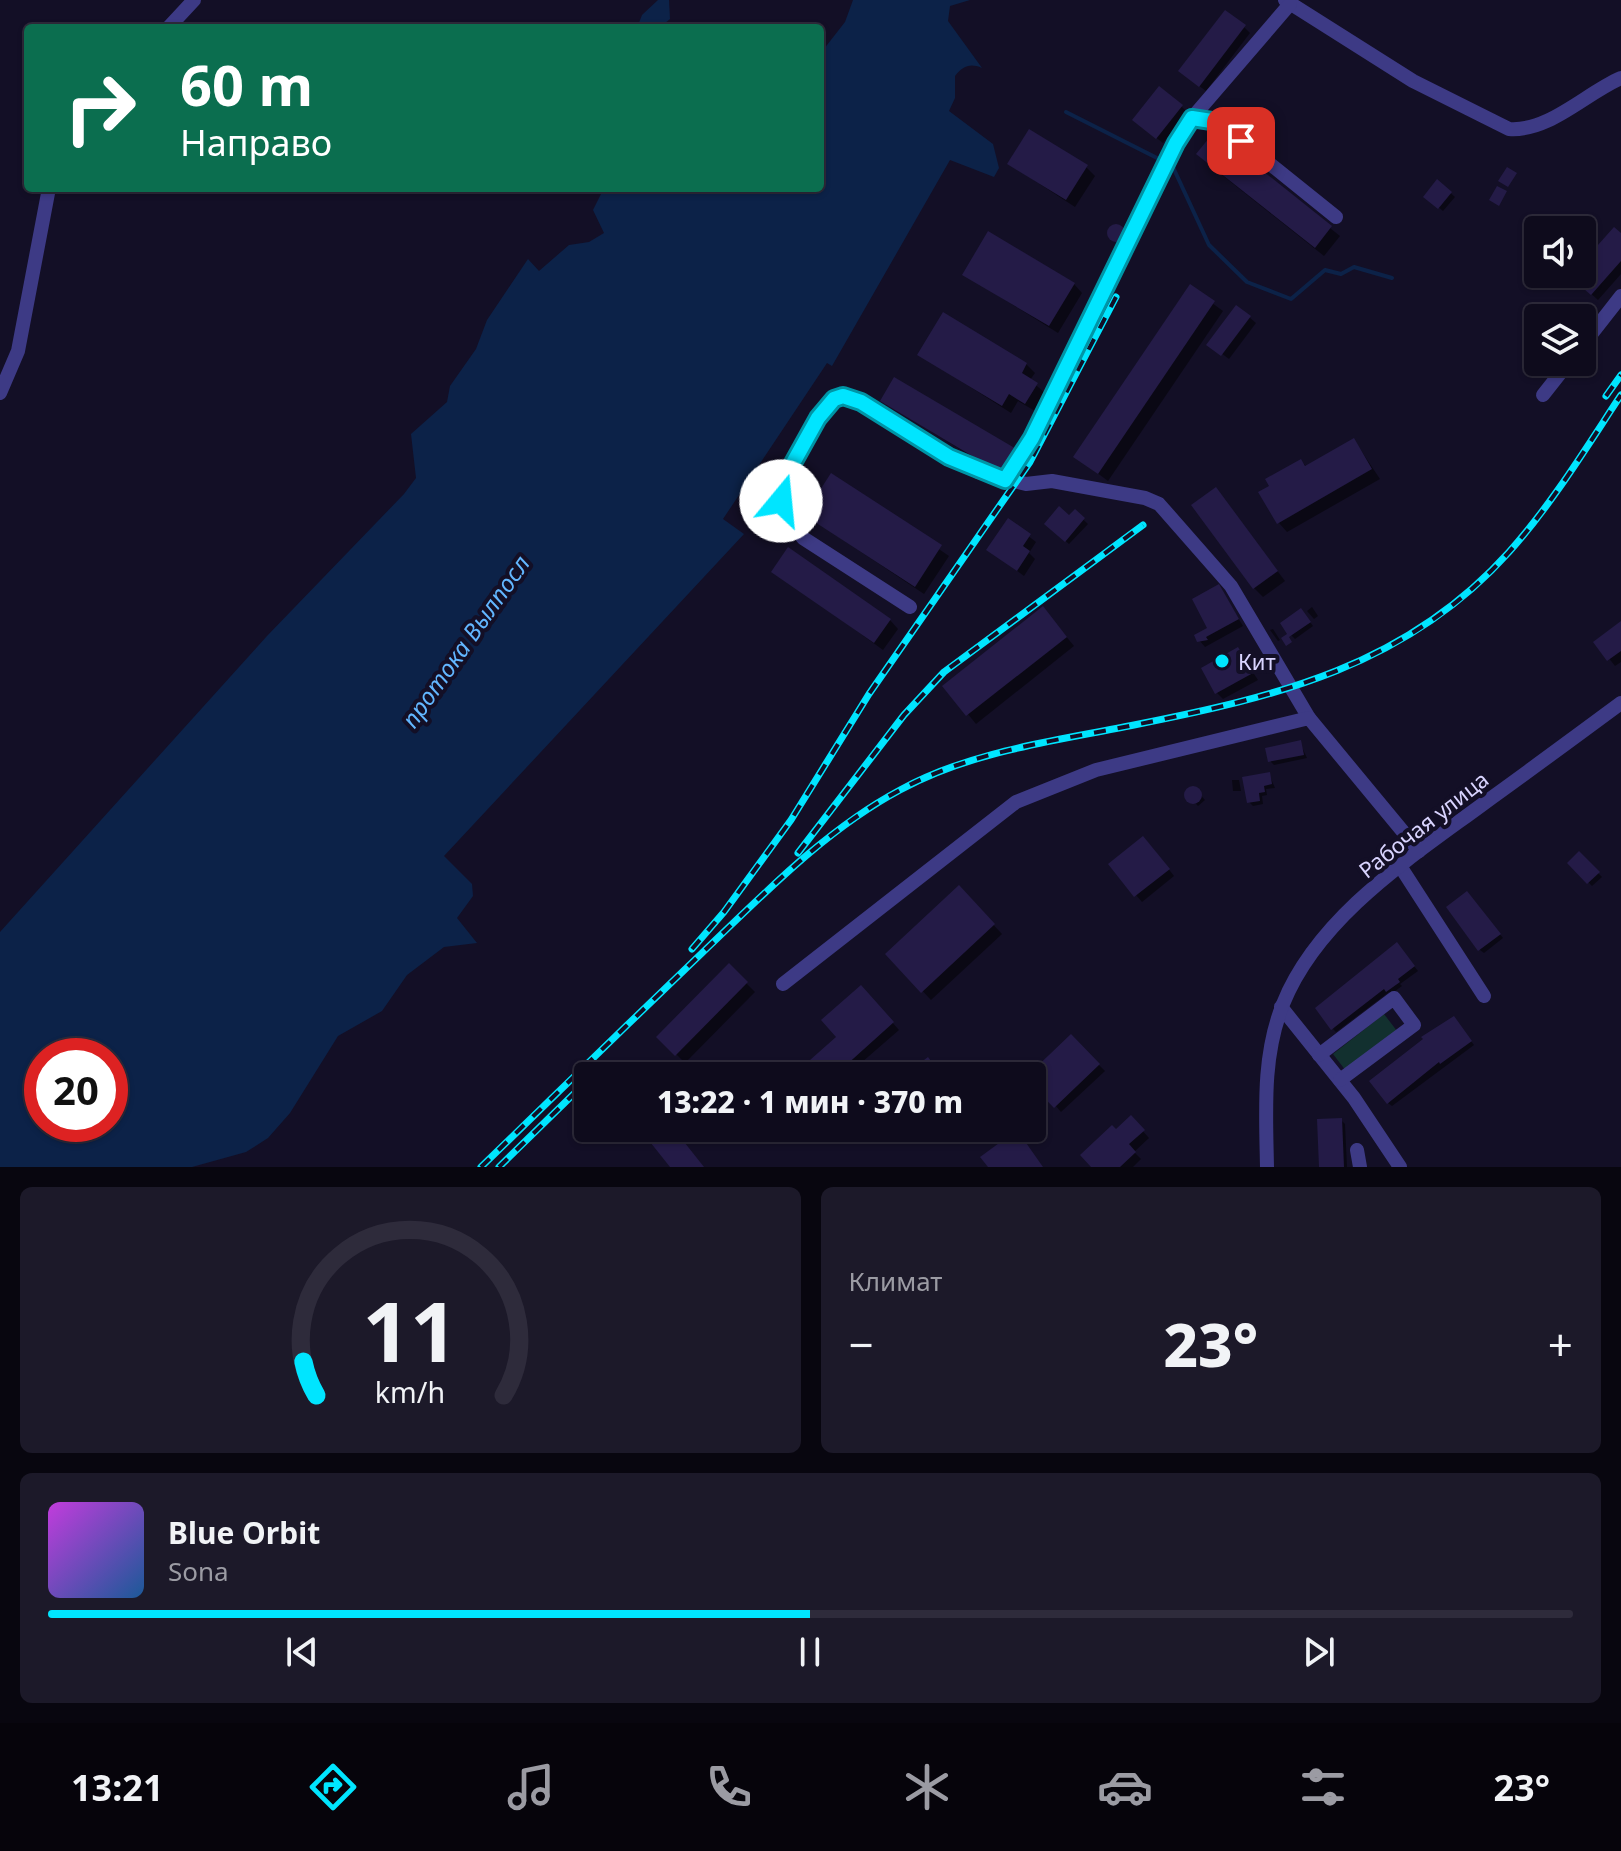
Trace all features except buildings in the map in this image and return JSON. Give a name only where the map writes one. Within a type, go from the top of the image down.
[{"type":"street","points":[[172,24],[194,0]]},
{"type":"street","points":[[1005,480],[1032,438],[1176,143],[1192,118],[1287,2],[1402,74],[1509,129],[1520,130],[1551,119],[1595,90],[1621,78]]},
{"type":"street","points":[[1192,118],[1218,122],[1336,217]]},
{"type":"street","points":[[0,393],[18,351],[48,192]]},
{"type":"street","points":[[1596,328],[1621,296]]},
{"type":"street","points":[[1543,395],[1558,376]]},
{"type":"street","points":[[910,607],[803,538],[785,512],[781,501],[783,481],[825,408],[834,399],[853,398],[949,457],[1005,480],[1026,484],[1052,481],[1145,498],[1159,504],[1231,586],[1309,718],[1419,851]]},
{"type":"street","name":"Рабочая улица","points":[[1267,1167],[1267,1063],[1281,1007],[1296,975],[1333,929],[1400,866],[1621,703]]},
{"type":"street","points":[[783,984],[1016,802],[1096,770],[1309,718]]},
{"type":"street","points":[[1400,866],[1484,996]]},
{"type":"street","points":[[1319,1055],[1394,998],[1414,1025],[1340,1080]]},
{"type":"street","points":[[1281,1007],[1340,1080],[1400,1167]]},
{"type":"street","points":[[1357,1150],[1360,1167]]},
{"type":"green space","points":[[1384,1014],[1397,1031],[1346,1071],[1333,1054]]},
{"type":"water","points":[[658,0],[669,0],[670,19],[664,24],[639,24],[642,15]]},
{"type":"water","name":"протока Вылпосл","points":[[853,0],[970,0],[950,6],[948,21],[982,68],[967,66],[955,76],[955,98],[949,111],[993,144],[999,168],[994,177],[950,160],[832,366],[827,363],[723,519],[744,534],[444,856],[472,884],[473,896],[457,918],[477,943],[444,947],[407,975],[382,1011],[338,1036],[290,1113],[268,1138],[246,1152],[192,1167],[0,1167],[0,932],[267,636],[404,494],[416,478],[411,434],[447,402],[450,386],[476,349],[487,320],[528,259],[539,271],[569,245],[589,242],[604,233],[593,210],[602,192],[824,192],[824,49],[845,22]]},
{"type":"waterway","points":[[1066,112],[1161,160]]},
{"type":"waterway","points":[[1172,165],[1209,245],[1247,282],[1291,299],[1325,270],[1341,274],[1354,267],[1392,278]]},
{"type":"railway","points":[[692,949],[724,912],[791,820],[869,694],[1030,462],[1116,297]]},
{"type":"railway","points":[[1606,396],[1621,375]]},
{"type":"railway","points":[[481,1167],[748,909],[820,844],[872,806],[927,777],[984,757],[1187,714],[1288,688],[1336,671],[1383,649],[1427,623],[1469,591],[1525,534],[1621,395]]},
{"type":"railway","points":[[798,853],[904,715],[944,672],[1143,525]]},
{"type":"railway","points":[[499,1167],[574,1094]]},
{"type":"place","name":"Кит","points":[[1222,661]]},
{"type":"route","points":[[781,501],[783,481],[818,418],[834,399],[843,396],[861,402],[949,457],[978,472],[1005,480],[1032,438],[1176,143],[1192,118],[1218,122],[1241,141]]}]
